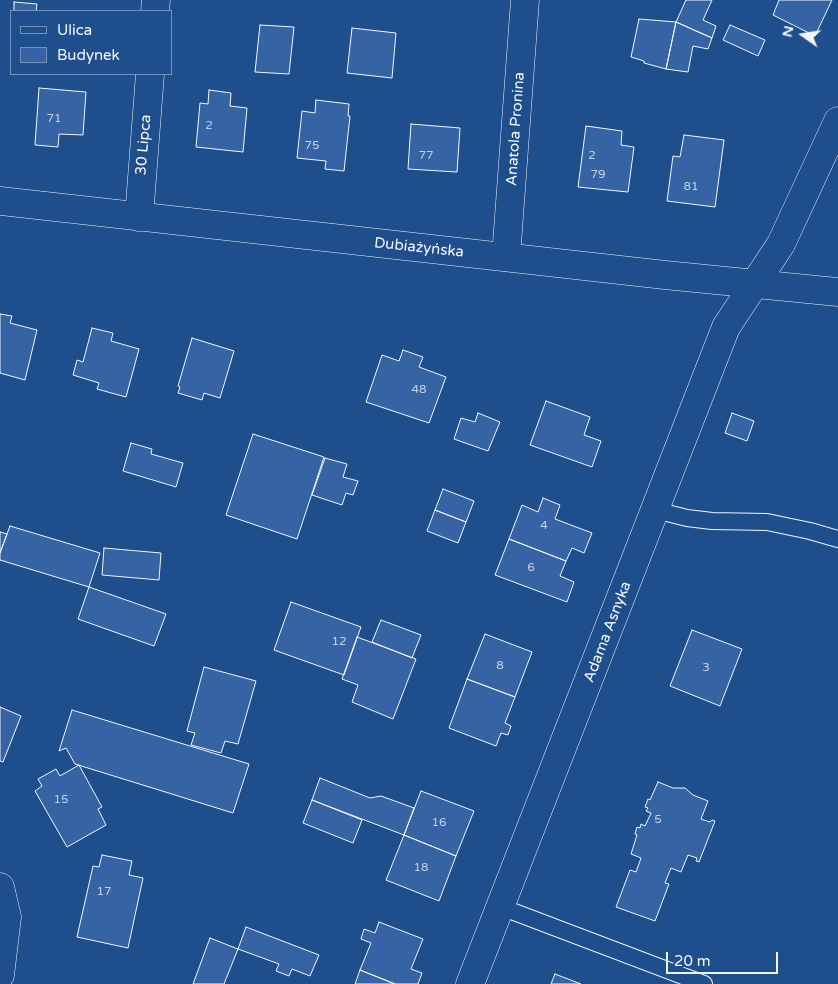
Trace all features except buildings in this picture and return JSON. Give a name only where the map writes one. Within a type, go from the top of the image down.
[{"type":"street","name":"Anatola Pronina","points":[[506,257],[525,0]]},
{"type":"street","name":"30 Lipca","points":[[138,217],[150,75]]},
{"type":"street","name":"Adama Asnyka","points":[[470,984],[726,326],[781,244],[838,121]]},
{"type":"street","name":"Dubiażyńska","points":[[0,201],[838,292]]},
{"type":"street","points":[[0,886],[7,917],[0,976]]},
{"type":"lane","points":[[655,510],[695,519],[767,522],[838,539]]},
{"type":"lane","points":[[501,907],[704,984]]}]
